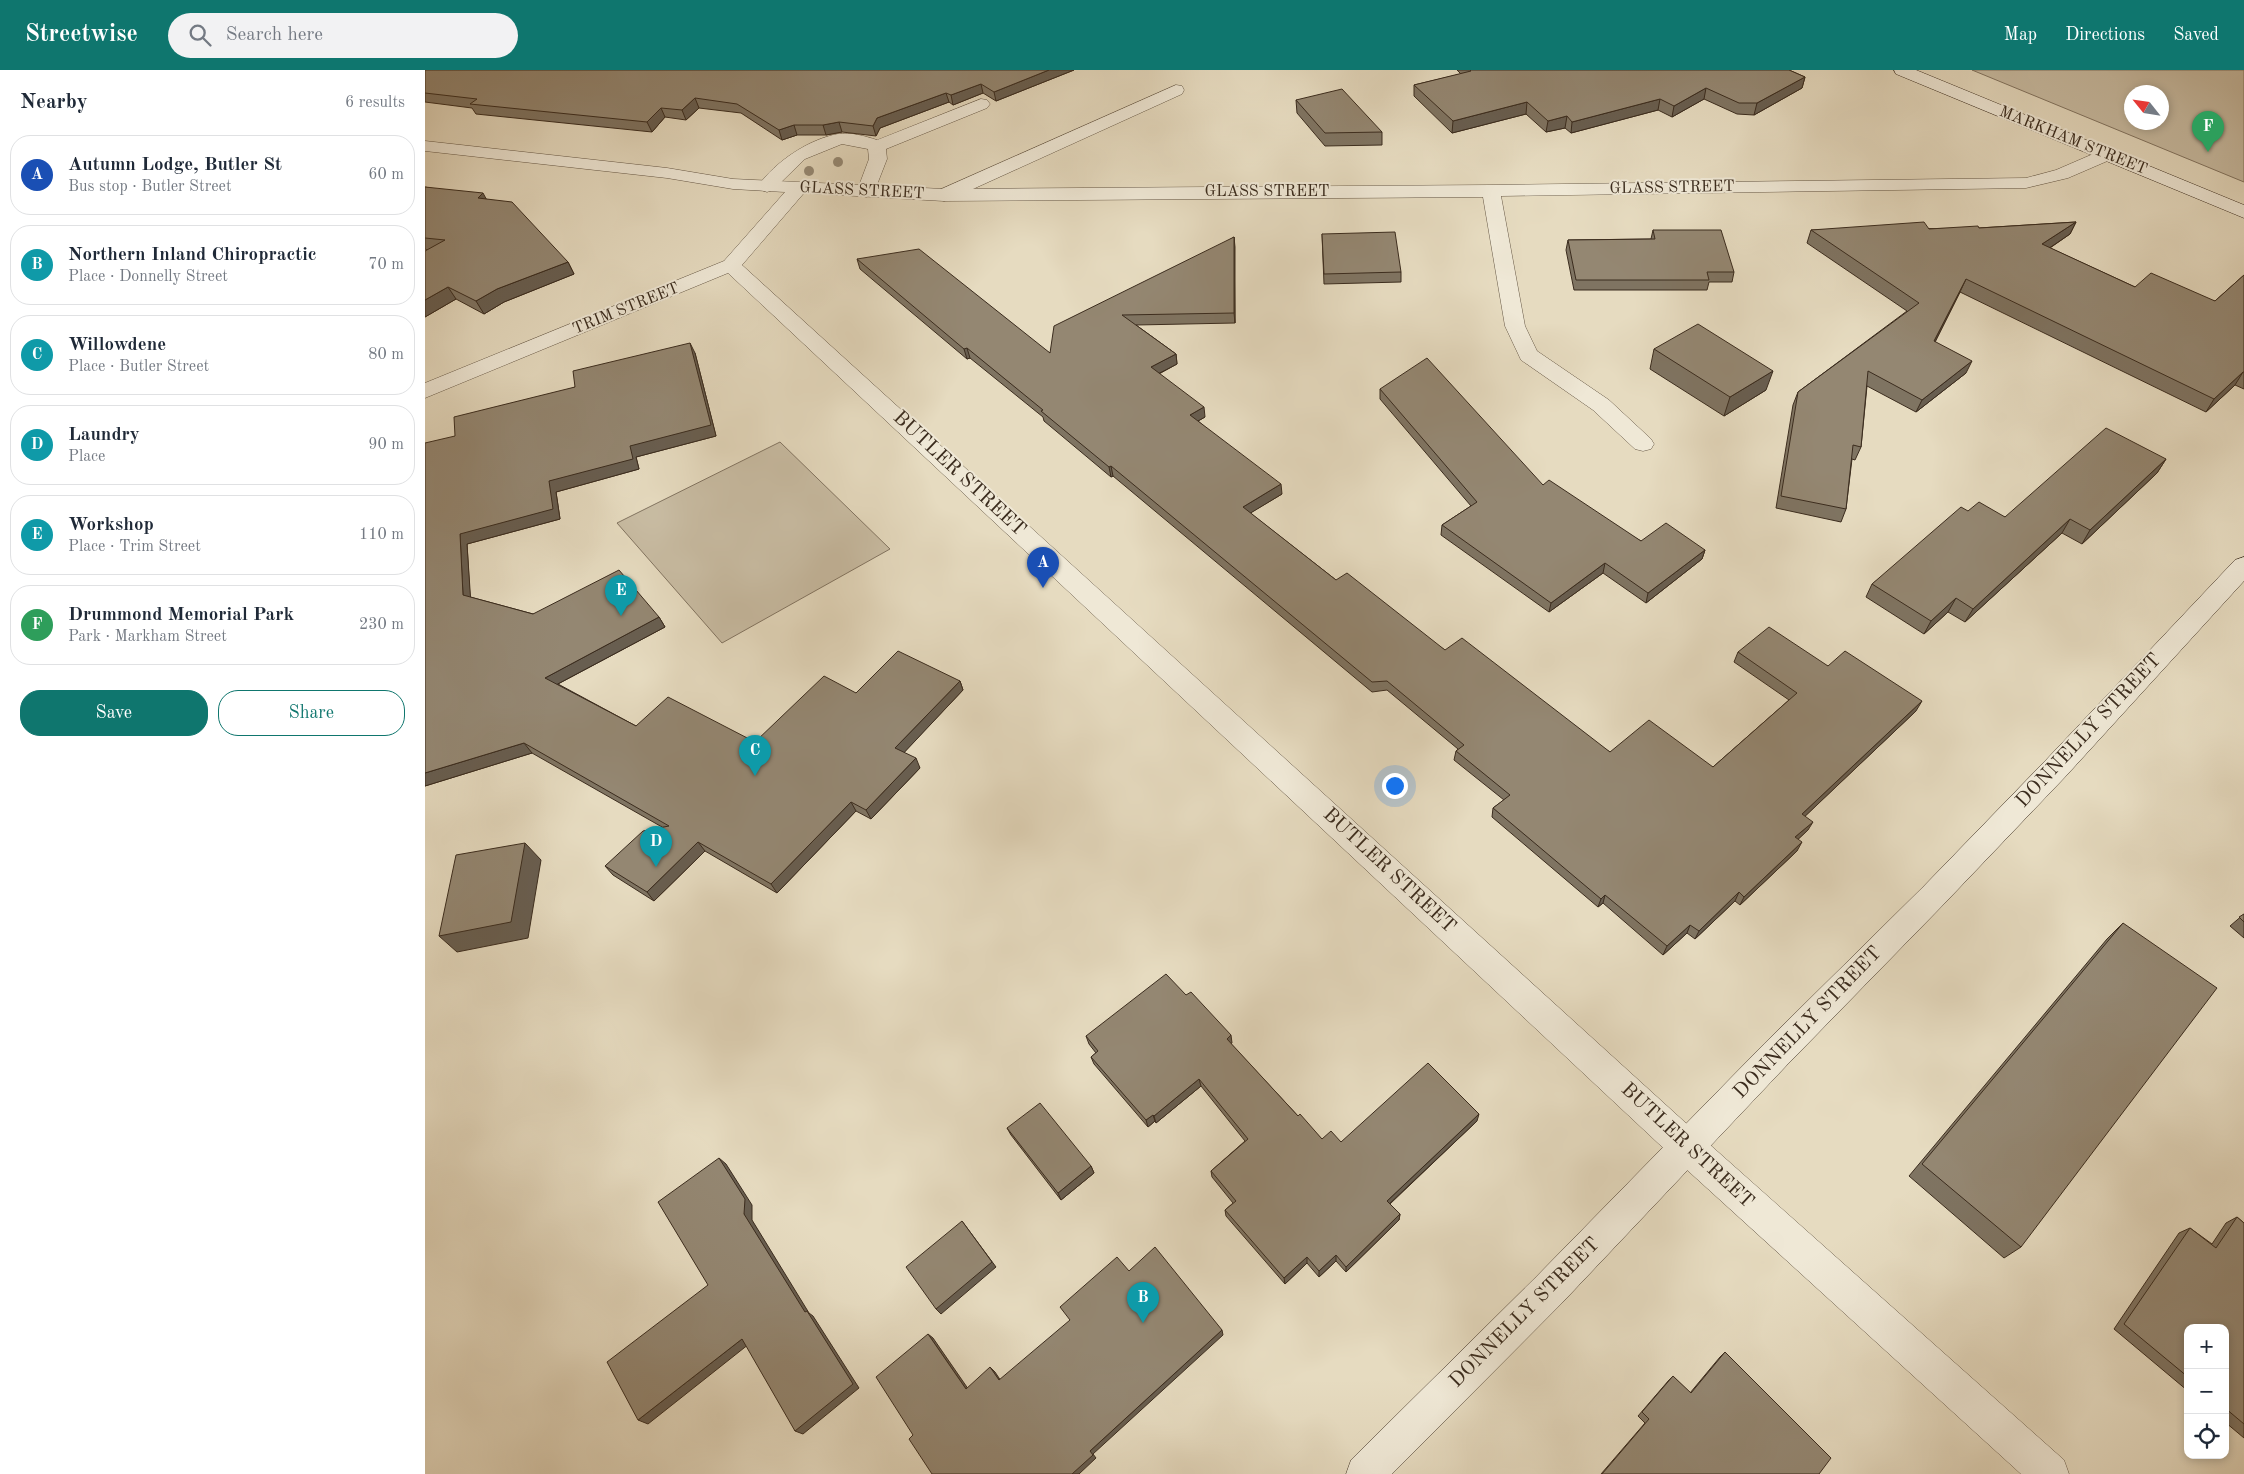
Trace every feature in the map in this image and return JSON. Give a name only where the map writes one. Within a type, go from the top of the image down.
[{"type":"street","name":"MARKHAM STREET","points":[[1902,70],[2244,212]]},
{"type":"street","points":[[944,195],[1176,90]]},
{"type":"street","points":[[767,186],[799,154],[840,139],[863,141],[877,146],[981,104]]},
{"type":"street","name":"GLASS STREET","points":[[425,146],[667,174],[733,184],[944,195],[1491,191],[2026,183],[2062,174],[2106,155]]},
{"type":"street","points":[[867,191],[878,159],[877,146]]},
{"type":"street","name":"TRIM STREET","points":[[425,391],[731,265],[799,188]]},
{"type":"street","points":[[1491,191],[1515,326],[1528,355],[1601,405],[1643,444]]},
{"type":"street","name":"BUTLER STREET","points":[[731,265],[1687,1147],[2050,1474]]},
{"type":"street","name":"DONNELLY STREET","points":[[1365,1474],[1549,1290],[2036,789],[2244,566]]},
{"type":"shaded area","points":[[1972,70],[2244,70],[2244,182]]},
{"type":"shaded area","points":[[780,442],[890,549],[722,643],[617,523]]},
{"type":"building","points":[[425,70],[1049,70],[994,92],[981,84],[951,95],[946,93],[877,118],[873,126],[839,122],[823,125],[794,125],[779,130],[737,104],[695,98],[682,110],[661,108],[647,122],[470,104],[477,99],[425,93]]},
{"type":"building","points":[[1470,70],[1789,70],[1805,77],[1757,103],[1739,103],[1706,88],[1674,106],[1660,99],[1572,122],[1567,116],[1548,121],[1527,102],[1453,121],[1414,85]]},
{"type":"building","points":[[1342,89],[1382,132],[1325,133],[1296,100]]},
{"type":"building","points":[[425,187],[483,193],[478,198],[512,202],[568,262],[497,289],[476,301],[448,287],[425,300],[425,251],[445,240],[425,238]]},
{"type":"building","points":[[1924,222],[1929,229],[2076,222],[2042,244],[2135,287],[2151,273],[2215,301],[2244,275],[2244,372],[2214,399],[1966,279],[1934,341],[1972,361],[1922,400],[1868,371],[1861,447],[1853,445],[1846,509],[1781,496],[1798,392],[1919,303],[1811,230]]},
{"type":"building","points":[[1653,230],[1721,230],[1734,272],[1707,272],[1709,280],[1576,280],[1568,240],[1655,239]]},
{"type":"building","points":[[1395,232],[1401,272],[1324,274],[1322,234]]},
{"type":"building","points":[[1234,237],[1234,313],[1122,315],[1176,354],[1151,367],[1204,407],[1190,415],[1281,484],[1243,507],[1336,580],[1347,573],[1445,650],[1462,638],[1610,752],[1649,720],[1713,767],[1797,693],[1738,652],[1769,627],[1828,666],[1845,651],[1922,701],[1802,814],[1813,822],[1795,837],[1802,842],[1744,897],[1739,892],[1699,931],[1690,925],[1667,946],[1605,895],[1601,899],[1493,808],[1510,795],[1456,751],[1464,745],[1387,681],[1372,682],[1111,466],[1109,467],[1041,411],[1043,410],[967,348],[964,349],[857,259],[919,249],[1050,353],[1054,326]]},
{"type":"building","points":[[1698,324],[1773,371],[1730,397],[1654,349]]},
{"type":"building","points":[[690,343],[711,425],[630,446],[633,459],[549,481],[553,509],[460,534],[463,595],[533,614],[619,570],[659,617],[545,678],[636,726],[668,697],[755,742],[824,676],[856,693],[898,651],[960,681],[895,748],[916,758],[866,810],[851,802],[771,884],[698,842],[647,892],[605,866],[643,831],[669,826],[524,743],[425,773],[425,443],[455,436],[454,417],[575,387],[573,371]]},
{"type":"building","points":[[1427,358],[1543,485],[1549,480],[1641,541],[1666,523],[1705,550],[1648,593],[1605,563],[1551,603],[1442,525],[1477,502],[1380,389]]},
{"type":"building","points":[[2106,428],[2166,459],[2090,530],[2070,519],[1973,609],[1956,598],[1931,621],[1872,584],[1961,507],[1968,511],[1979,502],[2005,517]]},
{"type":"building","points":[[525,843],[511,922],[439,936],[456,855]]},
{"type":"building","points":[[2244,914],[2244,922],[2239,917]]},
{"type":"building","points":[[2123,923],[2217,988],[2021,1247],[1922,1164]]},
{"type":"building","points":[[1166,974],[1186,995],[1191,992],[1231,1035],[1227,1039],[1298,1116],[1300,1114],[1322,1139],[1331,1131],[1341,1142],[1428,1063],[1479,1114],[1387,1201],[1400,1214],[1346,1267],[1336,1255],[1319,1271],[1307,1257],[1284,1278],[1225,1210],[1236,1201],[1211,1171],[1248,1139],[1199,1079],[1154,1116],[1146,1120],[1091,1057],[1098,1051],[1086,1036]]},
{"type":"building","points":[[1040,1103],[1091,1166],[1058,1193],[1007,1128]]},
{"type":"building","points":[[719,1158],[745,1199],[744,1214],[805,1312],[807,1311],[853,1384],[795,1431],[742,1339],[638,1420],[607,1362],[708,1285],[658,1202]]},
{"type":"building","points":[[2237,1217],[2244,1223],[2244,1424],[2229,1411],[2229,1324],[2184,1324],[2184,1374],[2124,1324],[2190,1228],[2216,1248]]},
{"type":"building","points":[[962,1221],[992,1262],[936,1309],[906,1267]]},
{"type":"building","points":[[1155,1247],[1222,1330],[1090,1451],[1093,1455],[1072,1474],[932,1474],[909,1439],[913,1435],[876,1377],[928,1334],[966,1389],[990,1367],[999,1380],[1070,1320],[1060,1307],[1117,1257],[1129,1271]]},
{"type":"building","points":[[1725,1352],[1831,1458],[1819,1474],[1602,1474],[1649,1419],[1642,1412],[1673,1376],[1691,1393]]},
{"type":"place","name":"Drummond Memorial Park","points":[[2208,152]]},
{"type":"place","name":"Autumn Lodge, Butler St","points":[[1043,588]]},
{"type":"place","name":"Workshop","points":[[621,616]]},
{"type":"place","name":"Willowdene","points":[[755,776]]},
{"type":"place","name":"Laundry","points":[[656,867]]},
{"type":"place","name":"Northern Inland Chiropractic","points":[[1143,1323]]}]
